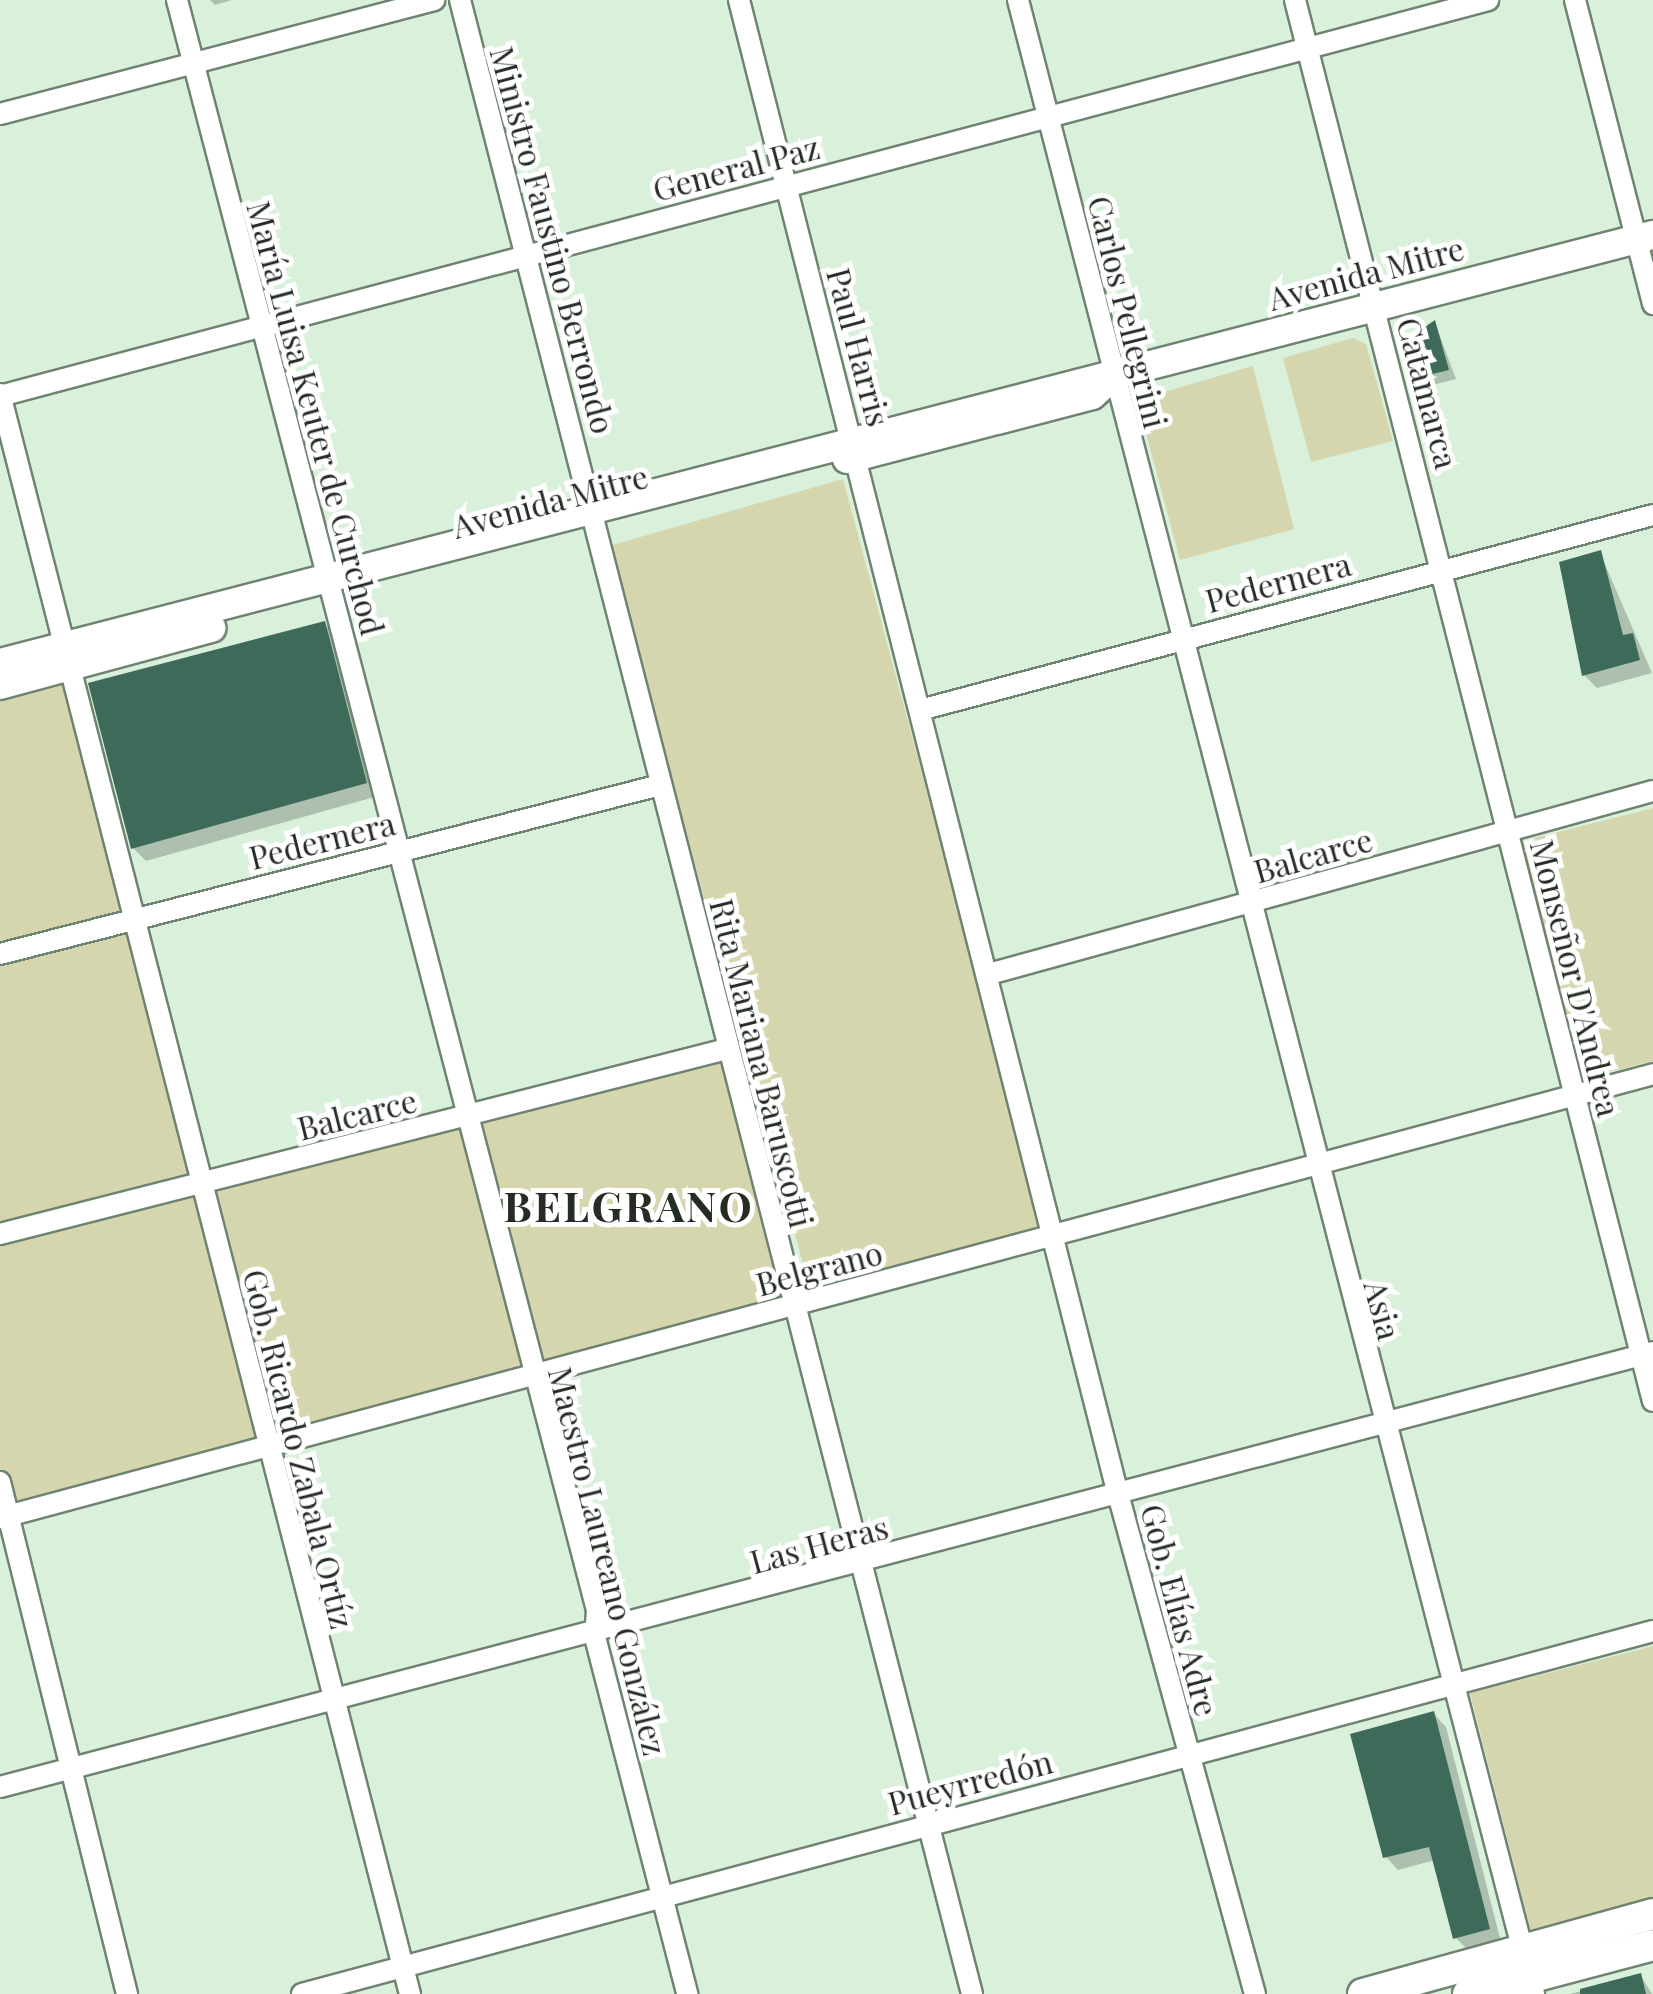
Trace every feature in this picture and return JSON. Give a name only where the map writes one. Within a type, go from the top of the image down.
[{"type":"main road","name":"Avenida Mitre","points":[[0,684],[68,656],[855,447],[1087,375],[1113,376],[1645,237]]},
{"type":"main road","name":"Avenida Mitre","points":[[0,663],[68,656]]},
{"type":"main road","points":[[1363,1994],[1528,1974],[1653,1914]]},
{"type":"main road","points":[[1468,1994],[1528,1974],[1653,1945]]},
{"type":"street","name":"María Luisa Keuter de Curchod","points":[[177,0],[398,851]]},
{"type":"street","points":[[0,114],[434,0]]},
{"type":"street","name":"Ministro Faustino Berrondo","points":[[460,0],[660,786]]},
{"type":"street","name":"Paul Harris","points":[[739,0],[989,974]]},
{"type":"street","name":"Carlos Pellegrini","points":[[1018,0],[1182,639]]},
{"type":"street","name":"Catamarca","points":[[1295,0],[1443,568]]},
{"type":"street","name":"General Paz","points":[[0,395],[1488,0]]},
{"type":"street","points":[[1575,0],[1645,237],[1653,304]]},
{"type":"street","name":"Gob. Ricardo Zabala Ortíz","points":[[0,395],[266,1446],[410,1994]]},
{"type":"street","name":"Pedernera","points":[[920,710],[1653,515]]},
{"type":"street","name":"Monseñor D'Andrea","points":[[1443,568],[1574,1095],[1647,1353],[1653,1401]]},
{"type":"street","name":"Asia","points":[[1182,639],[1314,1167],[1528,1974]]},
{"type":"street","name":"Pedernera","points":[[0,954],[660,786]]},
{"type":"street","name":"Rita Mariana Baruscotti","points":[[660,786],[972,1994]]},
{"type":"street","name":"Balcarce","points":[[989,974],[1248,906],[1653,791]]},
{"type":"street","name":"Maestro Laureano González","points":[[398,851],[464,1118],[597,1610],[594,1637],[687,1994]]},
{"type":"street","name":"Gob. Elías Adre","points":[[989,974],[1118,1494],[1255,1994]]},
{"type":"street","name":"Balcarce","points":[[0,1234],[727,1049]]},
{"type":"street","name":"Belgrano","points":[[4,1516],[1055,1239],[1653,1074]]},
{"type":"street","name":"Las Heras","points":[[0,1787],[594,1637],[1647,1353]]},
{"type":"street","points":[[0,1482],[4,1516],[128,1994]]},
{"type":"street","name":"Pueyrredón","points":[[302,1994],[1653,1631]]},
{"type":"green space","points":[[1353,338],[1366,344],[1393,441],[1311,462],[1283,358]]},
{"type":"green space","points":[[1253,366],[1294,529],[1180,560],[1137,400]]},
{"type":"green space","points":[[843,479],[1042,1220],[1034,1231],[809,1286],[609,546]]},
{"type":"green space","points":[[75,682],[200,1184],[727,1049],[793,1306],[0,1517],[0,702]]},
{"type":"green space","points":[[1653,808],[1653,1061],[1580,1079],[1519,842]]},
{"type":"green space","points":[[1653,1646],[1653,1901],[1531,1932],[1470,1693]]},
{"type":"building","points":[[1435,320],[1449,370],[1416,378],[1406,340]]},
{"type":"building","points":[[1601,550],[1623,635],[1633,633],[1640,660],[1582,676],[1559,562]]},
{"type":"building","points":[[325,621],[367,783],[131,849],[88,683]]},
{"type":"building","points":[[1434,1711],[1490,1929],[1453,1939],[1429,1847],[1383,1858],[1350,1734]]},
{"type":"building","points":[[1641,1973],[1646,1994],[1580,1994],[1580,1989]]},
{"type":"district","name":"BELGRANO","points":[[629,1205]]}]
